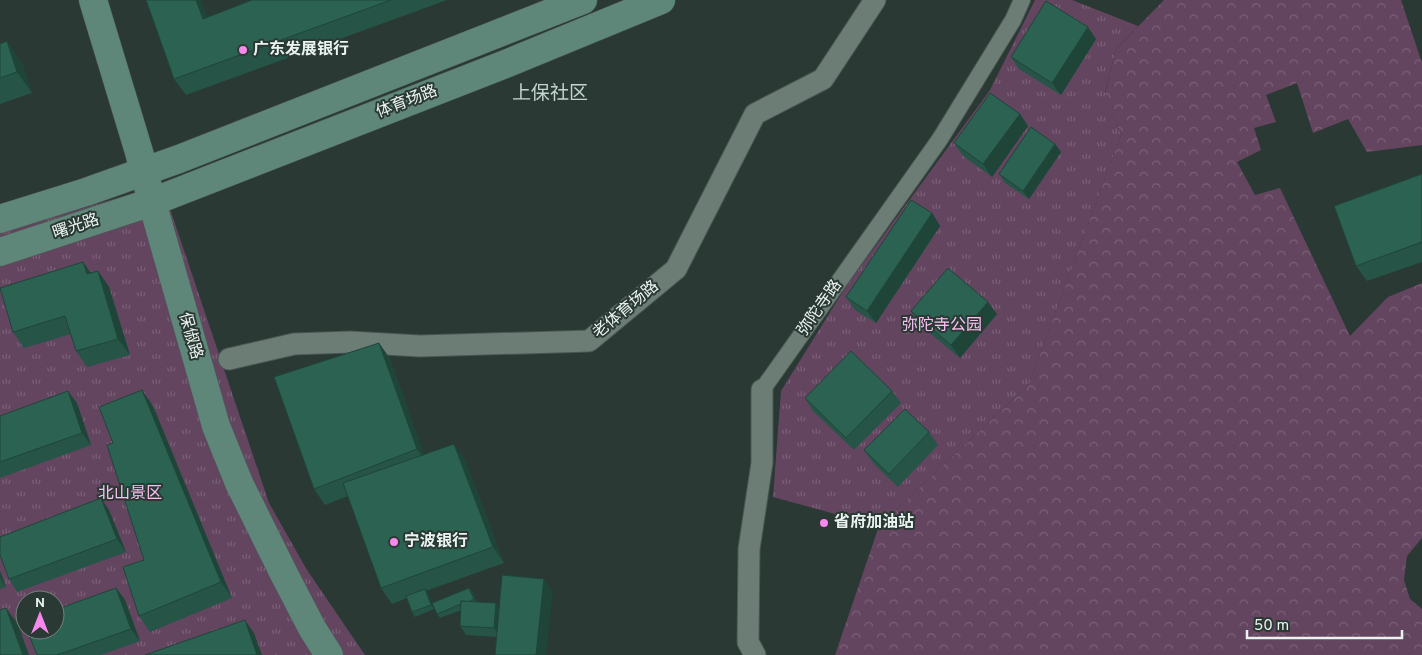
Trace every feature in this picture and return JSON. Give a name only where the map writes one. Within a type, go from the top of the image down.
[{"type":"main road","name":"保俶路","points":[[93,0],[220,434],[239,483],[284,574],[312,628],[330,655]]},
{"type":"main road","name":"体育场路","points":[[86,192],[179,159],[583,0]]},
{"type":"main road","name":"体育场路","points":[[152,202],[489,70],[661,0]]},
{"type":"main road","name":"曙光路","points":[[0,219],[86,192]]},
{"type":"main road","name":"曙光路","points":[[0,252],[152,202]]},
{"type":"street","name":"老体育场路","points":[[229,359],[294,344],[350,342],[420,346],[589,341],[676,269],[755,114],[823,79],[875,0]]},
{"type":"street","name":"弥陀寺路","points":[[755,655],[748,642],[749,549],[762,463],[762,390],[940,139],[1013,20],[1022,0]]},
{"type":"green space","name":"弥陀寺公园","points":[[1035,0],[1072,0],[1138,26],[1116,49],[1105,93],[1121,135],[1029,384],[879,526],[773,497],[781,391],[847,285],[990,90]]},
{"type":"green space","points":[[1164,0],[1401,0],[1422,63],[1422,145],[1367,152],[1348,119],[1313,133],[1297,83],[1266,95],[1276,122],[1254,128],[1261,150],[1237,162],[1255,195],[1280,188],[1350,336],[1388,297],[1422,283],[1422,538],[1407,556],[1404,580],[1410,599],[1422,609],[1422,655],[835,655],[879,526],[1029,384],[1121,135],[1105,94],[1116,49]]},
{"type":"green space","name":"北山景区","points":[[162,185],[269,503],[307,570],[365,655],[0,655],[0,232]]},
{"type":"building","points":[[146,0],[196,0],[203,19],[252,0],[391,0],[174,79]]},
{"type":"building","points":[[1046,1],[1088,27],[1052,83],[1011,57]]},
{"type":"building","points":[[7,41],[17,72],[0,78],[0,44]]},
{"type":"building","points":[[990,93],[1020,114],[983,164],[954,143]]},
{"type":"building","points":[[1031,127],[1055,144],[1023,191],[999,174]]},
{"type":"building","points":[[1422,174],[1422,242],[1356,266],[1334,206]]},
{"type":"building","points":[[911,200],[932,213],[867,311],[846,297]]},
{"type":"building","points":[[83,262],[87,274],[98,271],[118,339],[76,351],[65,316],[13,332],[0,288]]},
{"type":"building","points":[[948,268],[988,302],[951,345],[911,311]]},
{"type":"building","points":[[379,343],[417,449],[314,489],[274,377]]},
{"type":"building","points":[[851,351],[892,391],[846,438],[805,398]]},
{"type":"building","points":[[142,390],[221,582],[139,616],[123,567],[144,560],[107,445],[113,443],[99,407]]},
{"type":"building","points":[[68,391],[82,433],[0,462],[0,416]]},
{"type":"building","points":[[905,409],[929,432],[889,474],[864,450]]},
{"type":"building","points":[[454,444],[493,547],[381,588],[343,483]]},
{"type":"building","points":[[101,498],[117,539],[9,579],[0,555],[0,537]]},
{"type":"building","points":[[502,575],[544,579],[536,655],[495,655]]},
{"type":"building","points":[[116,588],[131,629],[57,655],[37,655],[31,640],[65,640],[65,606]]},
{"type":"building","points":[[469,588],[474,599],[468,602],[461,601],[461,604],[437,614],[432,603]]},
{"type":"building","points":[[425,589],[431,605],[412,612],[406,596]]},
{"type":"building","points":[[461,601],[496,603],[494,628],[460,626]]},
{"type":"building","points":[[6,608],[15,633],[15,640],[18,640],[23,655],[0,655],[0,610]]},
{"type":"building","points":[[245,620],[257,655],[145,655]]},
{"type":"place","name":"广东发展银行","points":[[243,50]]},
{"type":"place","name":"省府加油站","points":[[824,523]]},
{"type":"place","name":"宁波银行","points":[[394,542]]},
{"type":"district","name":"上保社区","points":[[550,94]]}]
